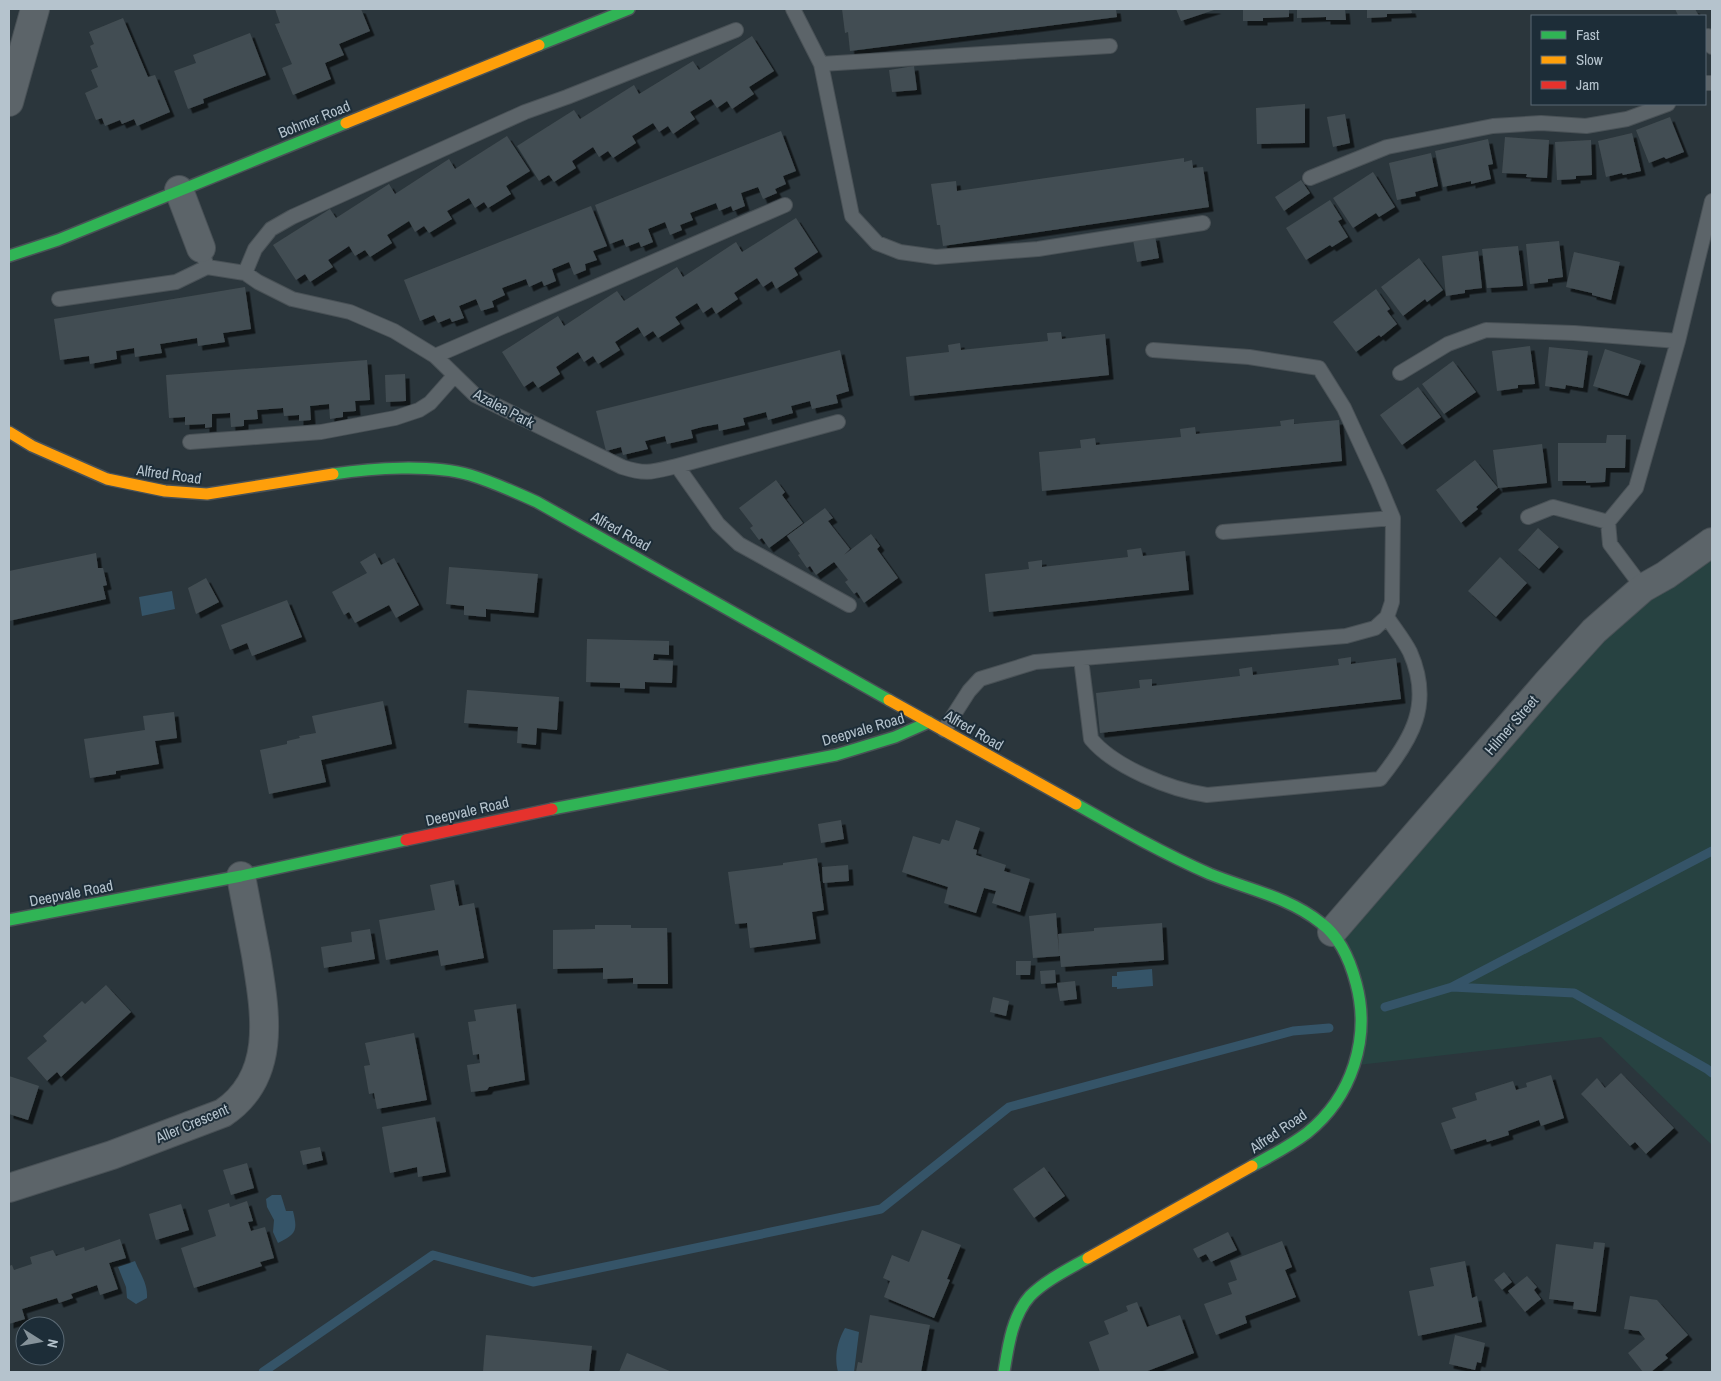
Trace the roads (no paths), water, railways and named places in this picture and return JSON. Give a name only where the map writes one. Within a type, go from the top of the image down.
[{"type":"street","points":[[9,102],[35,9]]},
{"type":"street","name":"Bohmer Road","points":[[9,256],[58,240],[629,9]]},
{"type":"street","points":[[179,190],[204,257]]},
{"type":"street","name":"Alfred Road","points":[[9,432],[54,457],[107,479],[165,491],[207,494],[360,470],[451,471],[496,484],[537,502],[1147,844],[1204,871],[1303,911],[1332,932],[1349,962],[1357,984],[1361,1009],[1362,1035],[1356,1065],[1338,1101],[1314,1128],[1281,1150],[1070,1268],[1046,1284],[1027,1300],[1017,1318],[1006,1357],[1004,1372]]},
{"type":"street","name":"Hilmer Street","points":[[1332,932],[1547,683],[1594,632],[1643,588],[1666,575],[1712,542]]},
{"type":"street","name":"Deepvale Road","points":[[9,920],[241,876],[539,811],[836,754],[880,743],[912,732],[929,722]]},
{"type":"street","name":"Aller Crescent","points":[[9,1188],[112,1155],[224,1113],[234,1106],[243,1095],[253,1080],[260,1063],[264,1042],[265,1017],[241,876]]},
{"type":"lane","points":[[793,9],[821,64],[852,216],[877,243],[900,252],[936,257],[1038,249],[1203,223]]},
{"type":"lane","points":[[245,273],[255,249],[270,229],[292,217],[525,112],[567,98],[736,30]]},
{"type":"lane","points":[[821,64],[1110,46]]},
{"type":"lane","points":[[1310,178],[1387,147],[1493,126],[1540,123],[1586,126],[1628,119],[1665,105]]},
{"type":"lane","points":[[1643,588],[1610,544],[1608,522],[1636,488],[1678,341],[1712,201]]},
{"type":"lane","points":[[435,356],[785,206]]},
{"type":"lane","points":[[58,299],[176,282],[204,257]]},
{"type":"lane","name":"Azalea Park","points":[[204,257],[245,273],[258,282],[292,299],[350,312],[394,331],[435,356],[475,395],[622,467],[640,473],[677,466],[838,422]]},
{"type":"lane","points":[[1400,373],[1448,344],[1486,330],[1574,333],[1678,341]]},
{"type":"lane","points":[[944,730],[969,691],[980,679],[1035,662],[1346,636],[1375,628],[1387,617],[1392,602],[1393,518],[1344,408],[1319,368],[1249,357],[1153,350]]},
{"type":"lane","points":[[190,442],[321,432],[395,418],[419,410],[430,403],[454,376]]},
{"type":"lane","points":[[677,466],[718,524],[739,544],[849,604]]},
{"type":"lane","points":[[1528,517],[1553,507],[1608,522]]},
{"type":"lane","points":[[1223,532],[1393,518]]},
{"type":"lane","points":[[1081,659],[1092,739],[1112,759],[1172,788],[1207,795],[1380,779],[1410,739],[1420,703],[1419,680],[1410,652],[1387,617]]},
{"type":"water","points":[[172,591],[175,609],[142,616],[139,597]]},
{"type":"water","points":[[1152,969],[1153,986],[1117,989],[1117,987],[1112,987],[1112,976],[1117,976],[1117,972]]},
{"type":"water","points":[[272,1195],[281,1195],[286,1211],[293,1211],[295,1223],[292,1234],[278,1243],[273,1232],[274,1220],[267,1207],[266,1199]]},
{"type":"water","points":[[135,1261],[145,1283],[147,1293],[147,1298],[136,1304],[127,1298],[126,1287],[118,1267]]},
{"type":"water","points":[[845,1328],[859,1332],[854,1372],[838,1372],[837,1350]]},
{"type":"waterway","points":[[1385,1007],[1452,987],[1712,851]]},
{"type":"waterway","points":[[1452,987],[1574,993],[1712,1073]]},
{"type":"waterway","points":[[263,1372],[433,1255],[533,1282],[881,1209],[1009,1107],[1293,1031],[1329,1028]]}]
